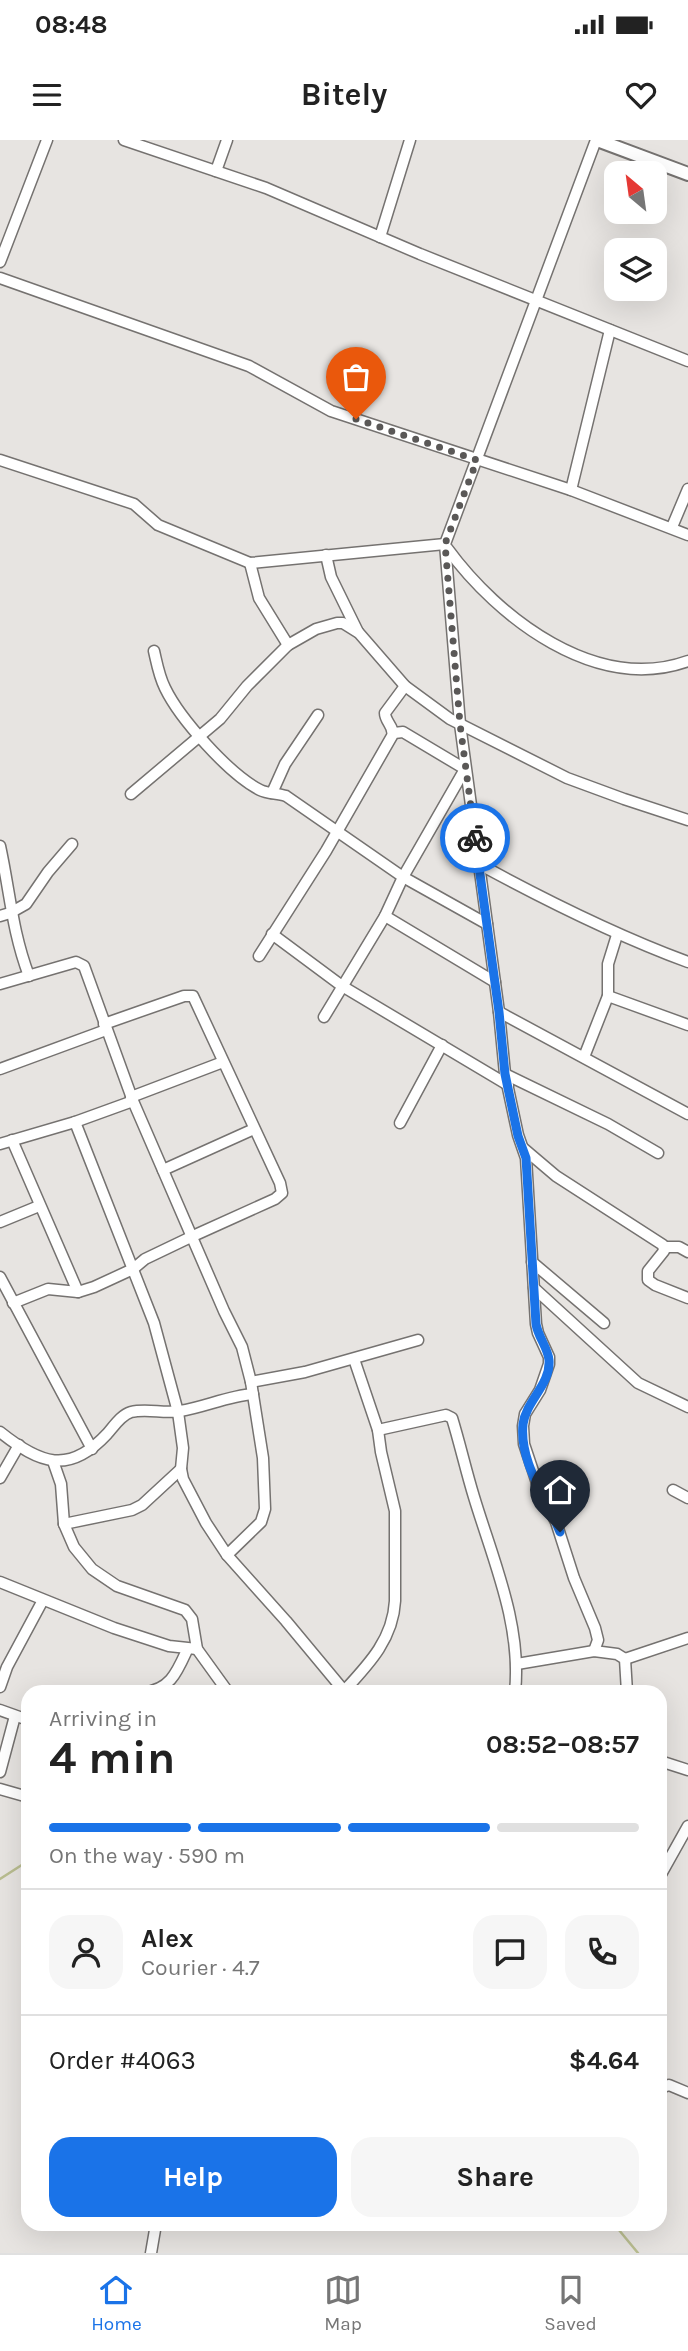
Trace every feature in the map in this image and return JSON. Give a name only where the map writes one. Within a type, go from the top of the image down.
[{"type":"street","points":[[0,262],[47,140]]},
{"type":"street","points":[[124,140],[266,188],[688,361]]},
{"type":"street","points":[[216,172],[227,140]]},
{"type":"street","points":[[380,237],[410,140]]},
{"type":"street","points":[[594,1651],[598,1640],[595,1628],[574,1578],[556,1522],[539,1489],[524,1444],[525,1414],[540,1390],[550,1357],[538,1333],[527,1170],[506,1079],[465,769],[445,544],[596,140],[688,174]]},
{"type":"street","points":[[0,278],[249,366],[331,411],[571,490],[688,535]]},
{"type":"street","points":[[571,490],[610,330]]},
{"type":"street","points":[[0,460],[134,504],[158,525],[250,563],[445,544]]},
{"type":"street","points":[[672,527],[688,489]]},
{"type":"street","points":[[445,544],[478,587],[509,615],[550,643],[587,658],[625,668],[654,670],[688,661]]},
{"type":"street","points":[[326,555],[337,590],[359,633],[405,686],[421,699],[460,724],[567,778],[688,820]]},
{"type":"street","points":[[250,563],[259,598],[288,645]]},
{"type":"street","points":[[131,794],[220,719],[247,686],[288,645],[316,629],[337,623],[359,633]]},
{"type":"street","points":[[154,651],[165,688],[199,737],[254,787],[286,796],[403,877],[487,924]]},
{"type":"street","points":[[394,733],[385,713],[405,686]]},
{"type":"street","points":[[272,793],[285,764],[318,715]]},
{"type":"street","points":[[394,733],[404,732],[465,769]]},
{"type":"street","points":[[259,957],[337,832],[394,733]]},
{"type":"street","points":[[324,1017],[385,916],[403,877],[465,769]]},
{"type":"street","points":[[5,915],[26,904],[72,844]]},
{"type":"street","points":[[0,846],[5,915],[29,976]]},
{"type":"street","points":[[479,864],[617,935],[688,962]]},
{"type":"street","points":[[385,916],[495,982]]},
{"type":"street","points":[[272,934],[342,986],[442,1045],[506,1079],[608,1124],[658,1153]]},
{"type":"street","points":[[584,1057],[608,996],[608,964],[617,935]]},
{"type":"street","points":[[0,984],[76,962],[86,969],[132,1099],[242,1348],[251,1382],[263,1458],[265,1509],[261,1522],[228,1555]]},
{"type":"street","points":[[0,1069],[190,995],[281,1183],[282,1193],[275,1199],[145,1259],[133,1269],[78,1292],[48,1289],[13,1303]]},
{"type":"street","points":[[608,996],[688,1025]]},
{"type":"street","points":[[499,1012],[688,1114]]},
{"type":"street","points":[[400,1124],[442,1045]]},
{"type":"street","points":[[0,1144],[75,1122],[223,1062]]},
{"type":"street","points":[[75,1122],[154,1323],[178,1412],[183,1448],[183,1479],[228,1555],[338,1685]]},
{"type":"street","points":[[163,1170],[254,1129]]},
{"type":"street","points":[[12,1140],[78,1292]]},
{"type":"street","points":[[523,1148],[556,1176],[665,1247],[679,1247],[688,1252]]},
{"type":"street","points":[[0,1223],[39,1206]]},
{"type":"street","points":[[665,1247],[648,1271],[648,1280],[688,1298]]},
{"type":"street","points":[[532,1262],[604,1323]]},
{"type":"street","points":[[0,1277],[92,1448]]},
{"type":"street","points":[[534,1288],[638,1383],[688,1407]]},
{"type":"street","points":[[251,1382],[304,1372],[418,1340]]},
{"type":"street","points":[[350,1685],[378,1654],[394,1613],[395,1511],[378,1430],[354,1359]]},
{"type":"street","points":[[0,1432],[19,1446],[53,1461],[68,1461],[92,1448],[129,1412],[178,1412],[239,1395],[253,1394]]},
{"type":"street","points":[[378,1430],[446,1415],[452,1418],[474,1499],[501,1581],[517,1664],[516,1685]]},
{"type":"street","points":[[0,1478],[19,1446]]},
{"type":"street","points":[[53,1461],[61,1484],[64,1524],[74,1547],[92,1569],[117,1586],[185,1609],[192,1619],[192,1650],[166,1685]]},
{"type":"street","points":[[64,1524],[132,1510],[142,1505],[181,1469]]},
{"type":"street","points":[[673,1490],[688,1498]]},
{"type":"street","points":[[0,1581],[125,1632],[169,1646],[192,1650],[222,1685]]},
{"type":"street","points":[[0,1687],[4,1665],[43,1600]]},
{"type":"street","points":[[625,1660],[688,1638]]},
{"type":"street","points":[[517,1664],[594,1651],[617,1654],[625,1660],[627,1685]]},
{"type":"street","points":[[0,1710],[21,1718]]},
{"type":"street","points":[[0,1772],[15,1716]]},
{"type":"street","points":[[667,1764],[688,1770]]},
{"type":"street","points":[[0,1788],[21,1795]]},
{"type":"street","points":[[667,1863],[688,1826]]},
{"type":"street","points":[[667,2086],[688,2093]]},
{"type":"street","points":[[152,2253],[155,2231]]},
{"type":"waterway","points":[[0,1879],[21,1866]]},
{"type":"waterway","points":[[620,2231],[638,2253]]},
{"type":"way so far","points":[[356,419],[477,460],[445,544],[460,724],[475,838]]},
{"type":"route","points":[[475,838],[505,1074],[518,1136],[526,1158],[536,1324],[550,1357],[540,1390],[525,1414],[524,1444],[539,1489],[560,1532]]}]
